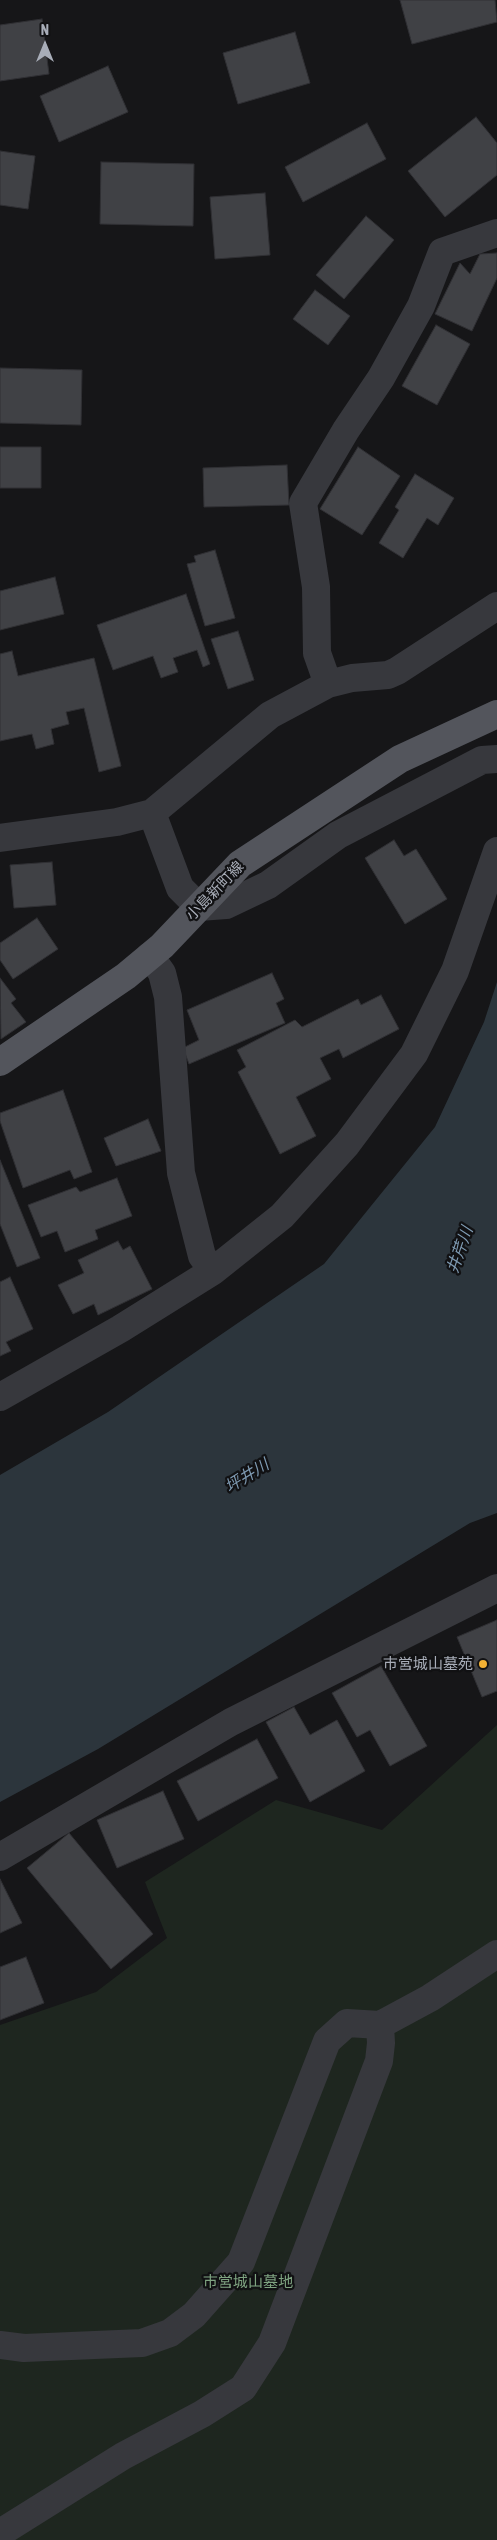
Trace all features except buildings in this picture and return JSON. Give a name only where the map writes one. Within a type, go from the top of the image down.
[{"type":"main road","name":"小島新町線","points":[[0,1062],[126,976],[150,956],[240,864],[284,833],[400,759],[497,714]]},
{"type":"street","points":[[328,684],[317,653],[316,587],[304,503],[346,430],[386,370],[421,306],[442,252],[497,233]]},
{"type":"street","points":[[0,838],[117,822],[152,813],[270,715],[328,684],[388,675],[397,671],[497,606]]},
{"type":"street","points":[[152,813],[180,888],[199,907],[226,905],[268,885],[338,835],[482,760],[497,759]]},
{"type":"street","points":[[0,1397],[120,1329],[212,1271],[282,1216],[347,1144],[414,1054],[455,971],[497,851]]},
{"type":"street","points":[[150,956],[162,973],[168,997],[181,1173],[202,1256],[212,1271]]},
{"type":"street","points":[[0,1857],[231,1722],[497,1588]]},
{"type":"street","points":[[0,2345],[24,2348],[142,2343],[170,2333],[194,2315],[241,2262],[327,2041],[347,2023],[380,2025],[430,1998],[497,1954]]},
{"type":"street","points":[[0,2532],[123,2456],[202,2414],[243,2388],[272,2343],[379,2061],[380,2025]]},
{"type":"green space","name":"市営城山墓地","points":[[497,1725],[497,2540],[0,2540],[0,2025],[96,1992],[167,1938],[145,1882],[276,1800],[382,1830]]},
{"type":"water","points":[[497,982],[497,1513],[470,1523],[98,1749],[0,1802],[0,1475],[108,1412],[324,1264],[435,1127],[484,1022]]},
{"type":"place","name":"市営城山墓苑","points":[[483,1664]]},
{"type":"water label","name":"井芹川","points":[[460,1250]]},
{"type":"water label","name":"坪井川","points":[[247,1476]]}]
